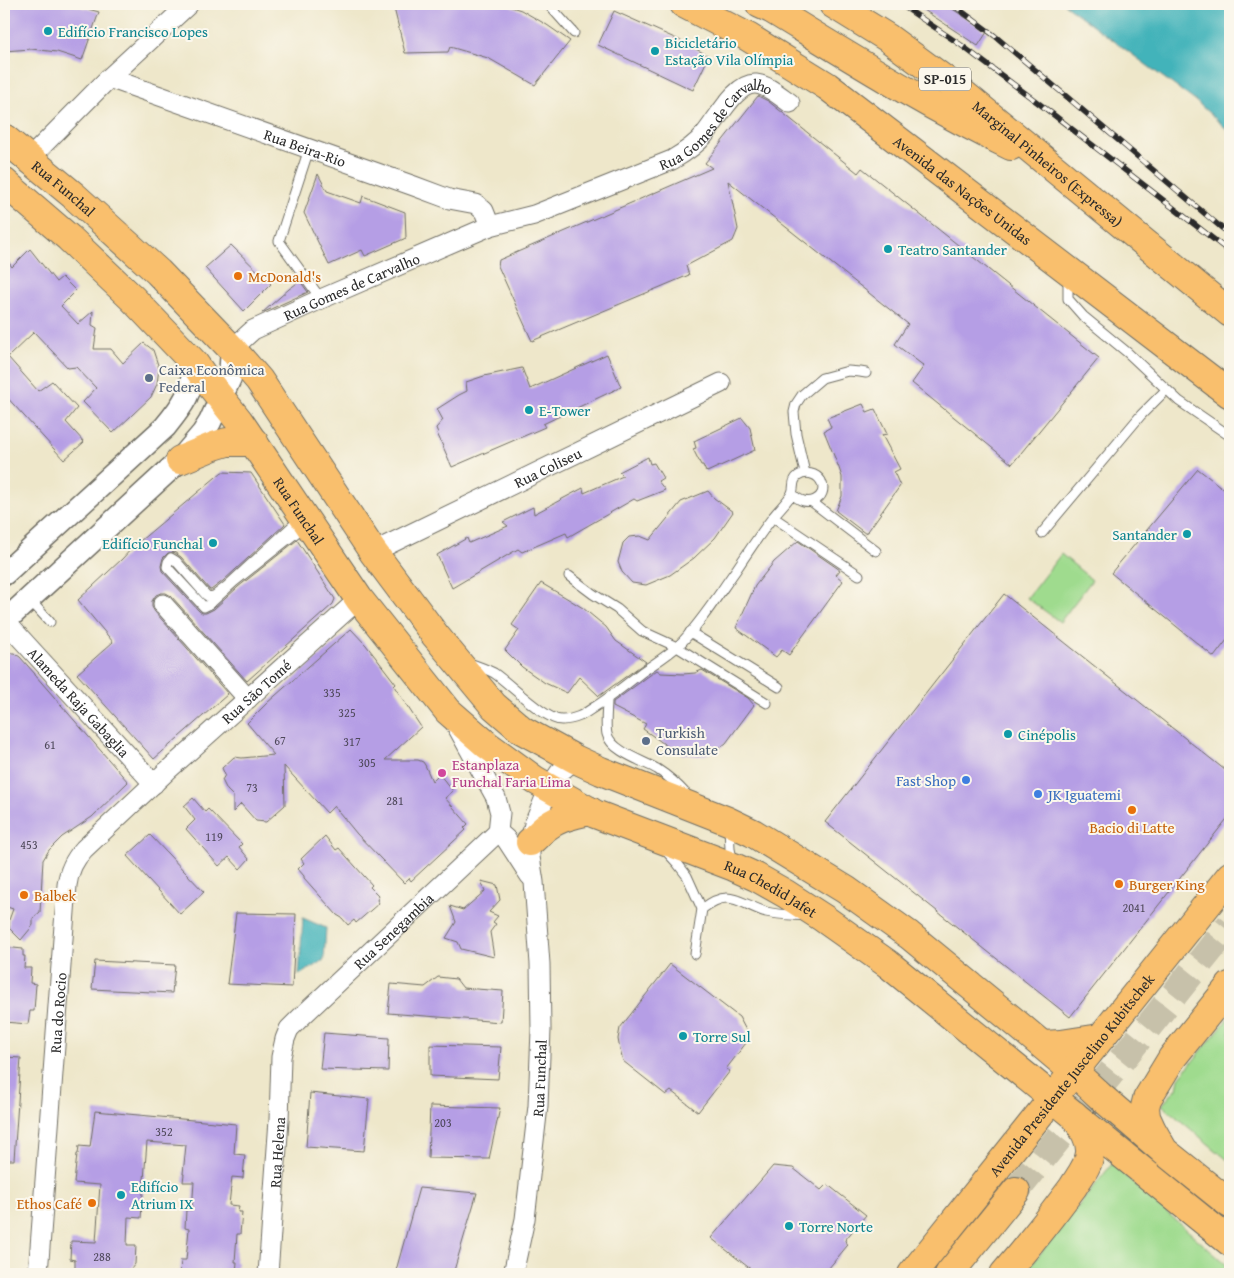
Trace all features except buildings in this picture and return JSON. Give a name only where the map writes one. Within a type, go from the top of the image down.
[{"type":"main road","name":"Avenida das Nações Unidas","points":[[684,4],[748,37],[827,86],[1068,270],[1226,387]]},
{"type":"main road","points":[[760,4],[915,96],[986,134],[1049,164]]},
{"type":"main road","name":"Marginal Pinheiros (Expressa)","points":[[833,4],[888,38],[960,91],[1230,313]]},
{"type":"main road","name":"Rua Funchal","points":[[4,138],[74,195],[116,233],[158,272],[232,349],[259,380],[373,552],[454,659],[494,706],[522,730],[575,759]]},
{"type":"main road","name":"Rua Funchal","points":[[4,182],[69,238],[119,285],[194,363],[254,442],[359,598],[448,711]]},
{"type":"main road","points":[[180,460],[227,442],[254,442]]},
{"type":"main road","points":[[359,598],[384,590],[396,597],[435,635]]},
{"type":"main road","name":"Rua Chedid Jafet","points":[[448,711],[487,745],[529,776],[590,811],[756,876],[823,918],[888,964],[1230,1242]]},
{"type":"main road","points":[[575,759],[728,821],[762,838],[846,890],[909,935],[1073,1071],[1164,1151],[1230,1204]]},
{"type":"main road","points":[[530,842],[549,825],[560,819],[590,811]]},
{"type":"main road","name":"Avenida Presidente Juscelino Kubitschek","points":[[912,1274],[1065,1108],[1073,1071],[1230,876]]},
{"type":"main road","points":[[1164,1151],[1146,1117],[1145,1107],[1147,1099],[1172,1058],[1230,986]]},
{"type":"main road","points":[[1043,1046],[1100,1038]]},
{"type":"main road","points":[[1004,1274],[1055,1212],[1081,1175],[1089,1159],[1089,1142],[1085,1131],[1065,1108]]},
{"type":"main road","points":[[949,1274],[1023,1197],[973,1274]]},
{"type":"street","points":[[30,158],[108,78],[189,4]]},
{"type":"street","name":"Rua Beira-Rio","points":[[108,78],[449,199],[476,204],[484,211],[490,226]]},
{"type":"street","name":"Rua Gomes de Carvalho","points":[[232,349],[253,330],[490,226],[534,215],[678,157],[705,135],[736,94],[747,85],[757,84],[766,87],[790,103]]},
{"type":"street","points":[[4,621],[180,460],[203,433],[230,378],[232,349]]},
{"type":"street","points":[[4,574],[177,413],[187,398],[194,363]]},
{"type":"street","name":"Rua Coliseu","points":[[373,552],[721,384]]},
{"type":"street","name":"Rua São Tomé","points":[[154,784],[359,598]]},
{"type":"street","points":[[163,604],[248,698]]},
{"type":"street","name":"Alameda Raja Gabaglia","points":[[4,621],[154,784]]},
{"type":"street","name":"Rua Funchal","points":[[448,711],[496,798],[500,813],[498,832],[506,839],[534,882]]},
{"type":"street","name":"Rua Funchal","points":[[513,1274],[525,1219],[538,1106],[541,1030],[540,964],[530,842],[534,824],[549,788],[559,773],[575,759]]},
{"type":"street","name":"Rua do Rocio","points":[[38,1274],[68,875],[72,865],[84,849],[154,784]]},
{"type":"street","name":"Rua Senegambia","points":[[289,1029],[498,832]]},
{"type":"street","name":"Rua Helena","points":[[268,1274],[279,1120],[281,1057],[289,1029]]},
{"type":"lane","points":[[548,4],[574,33]]},
{"type":"lane","points":[[309,149],[279,241],[321,299]]},
{"type":"lane","points":[[1068,270],[1068,299],[1084,316],[1128,353],[1166,390],[1230,436]]},
{"type":"lane","points":[[805,473],[796,434],[794,412],[796,404],[802,395],[822,378],[848,371],[866,373]]},
{"type":"lane","points":[[1042,533],[1141,415],[1166,390]]},
{"type":"lane","points":[[454,659],[477,666],[494,674],[548,715],[559,720],[581,716],[677,647],[724,588],[792,493],[794,480],[799,475],[812,473],[817,476],[823,488],[821,494],[812,502],[803,502],[792,493]]},
{"type":"lane","points":[[812,502],[876,551]]},
{"type":"lane","points":[[773,517],[859,575]]},
{"type":"lane","points":[[305,519],[210,604],[204,607],[167,567],[171,558],[176,561],[206,595],[209,597],[214,596],[305,519]]},
{"type":"lane","points":[[569,576],[617,608],[642,631],[677,647],[766,703]]},
{"type":"lane","points":[[29,599],[50,622]]},
{"type":"lane","points":[[690,632],[778,687]]},
{"type":"lane","points":[[607,699],[606,733],[609,739],[616,747],[658,770],[672,780],[701,810]]},
{"type":"lane","points":[[728,821],[730,849],[734,867]]},
{"type":"lane","points":[[651,835],[687,876],[702,910],[695,954]]},
{"type":"lane","points":[[702,910],[719,898],[728,898],[739,900],[776,914],[823,918]]},
{"type":"green space","points":[[1061,554],[1092,580],[1060,622],[1027,598]]},
{"type":"green space","points":[[1230,1016],[1230,1162],[1162,1105],[1177,1088],[1179,1078]]},
{"type":"green space","points":[[1112,1164],[1230,1268],[1230,1274],[1024,1274]]},
{"type":"water","points":[[1064,4],[1230,4],[1230,132],[1198,103]]},
{"type":"water","points":[[303,918],[326,928],[324,960],[299,975]]},
{"type":"tunnel","points":[[1016,1191],[1230,925]]},
{"type":"railway","points":[[900,4],[961,45],[1041,105],[1230,252]]},
{"type":"railway","points":[[952,4],[995,36],[1230,235]]},
{"type":"place","name":"Edifício Francisco Lopes","points":[[48,31]]},
{"type":"place","name":"Bicicletário Estação Vila Olímpia","points":[[655,51]]},
{"type":"place","name":"Teatro Santander","points":[[888,249]]},
{"type":"place","name":"McDonald's","points":[[238,276]]},
{"type":"place","name":"Caixa Econômica Federal","points":[[149,378]]},
{"type":"place","name":"E-Tower","points":[[529,410]]},
{"type":"place","name":"Santander","points":[[1187,534]]},
{"type":"place","name":"Edifício Funchal","points":[[213,543]]},
{"type":"place","name":"Cinépolis","points":[[1008,734]]},
{"type":"place","name":"Turkish Consulate","points":[[646,741]]},
{"type":"place","name":"Estanplaza Funchal Faria Lima","points":[[442,773]]},
{"type":"place","name":"Fast Shop","points":[[966,780]]},
{"type":"place","name":"JK Iguatemi","points":[[1038,794]]},
{"type":"place","name":"Bacio di Latte","points":[[1132,810]]},
{"type":"place","name":"Burger King","points":[[1119,884]]},
{"type":"place","name":"Balbek","points":[[24,895]]},
{"type":"place","name":"Torre Sul","points":[[683,1036]]},
{"type":"place","name":"Edifício Atrium IX","points":[[121,1195]]},
{"type":"place","name":"Ethos Café","points":[[92,1203]]},
{"type":"place","name":"Torre Norte","points":[[789,1226]]}]
